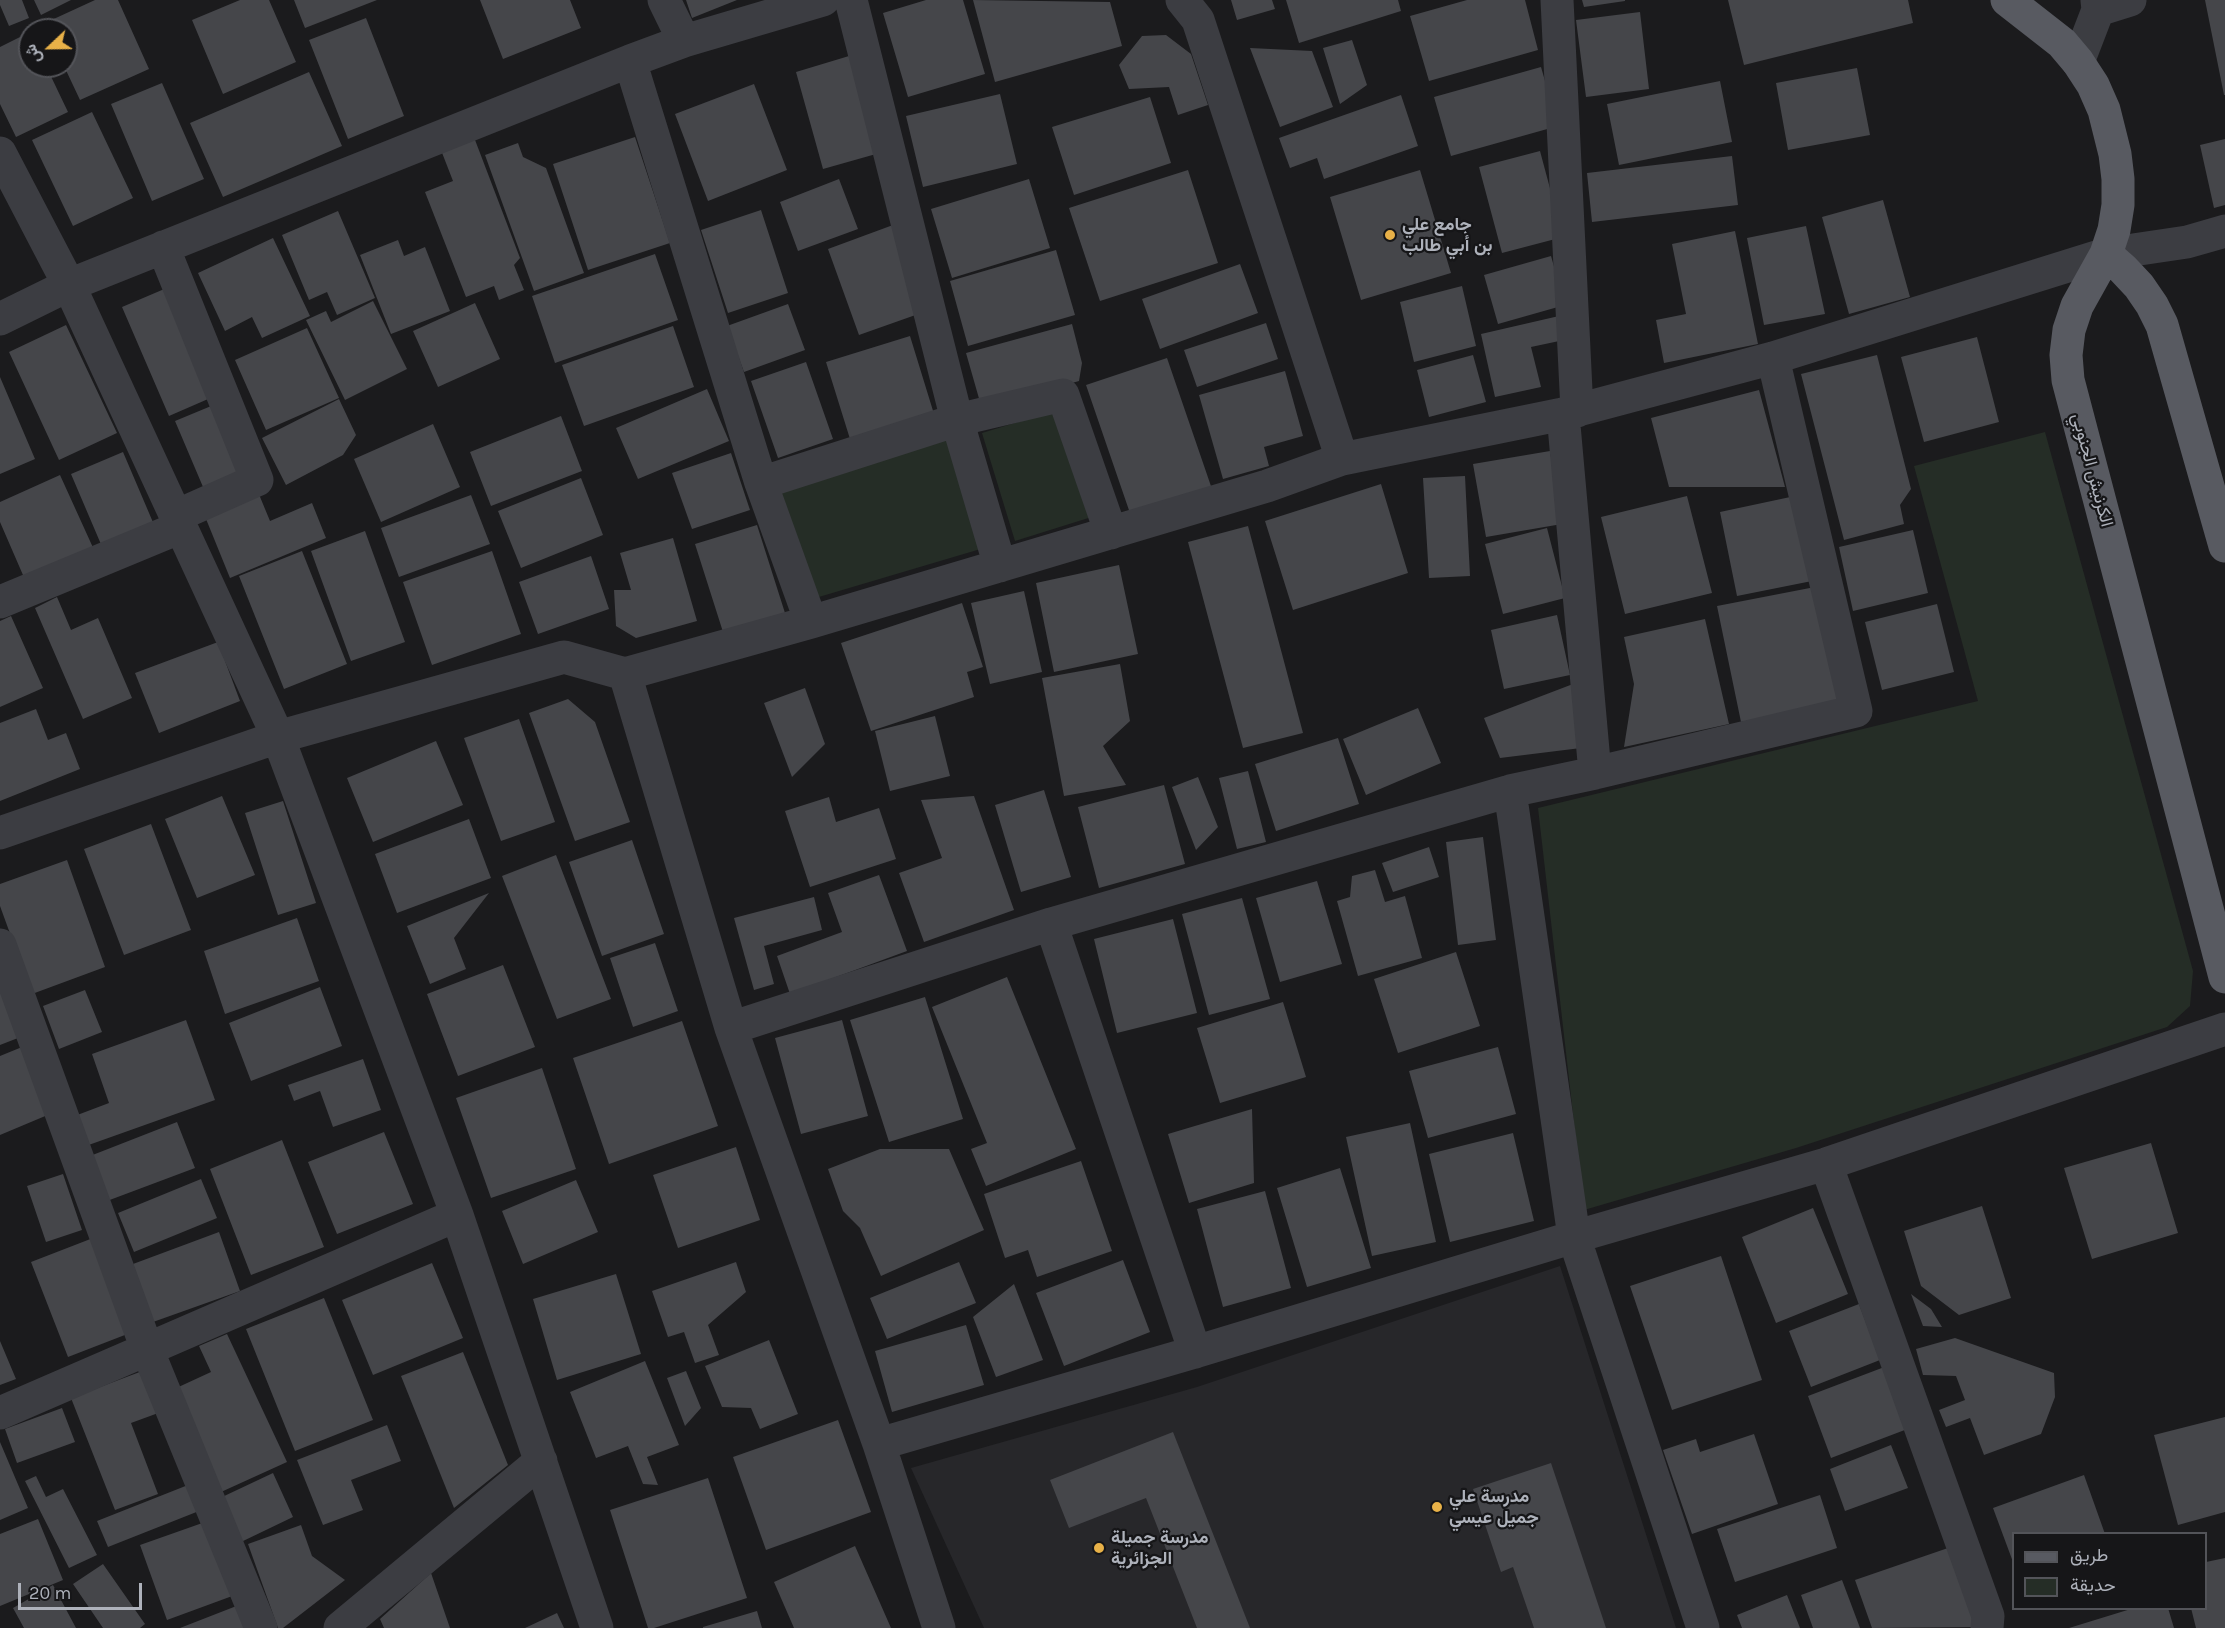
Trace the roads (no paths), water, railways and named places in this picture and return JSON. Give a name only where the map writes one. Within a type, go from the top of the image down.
[{"type":"main road","name":"الكرنيش الجنوبي","points":[[2007,0],[2062,43],[2078,62],[2093,85],[2104,110],[2115,154],[2118,205],[2114,230],[2106,255],[2077,306],[2069,330],[2066,355],[2068,380],[2225,977]]},
{"type":"main road","points":[[2106,255],[2139,286],[2162,325],[2222,525]]},
{"type":"street","points":[[664,0],[684,41]]},
{"type":"street","points":[[851,0],[957,420],[1000,566]]},
{"type":"street","points":[[1182,0],[1198,20],[1342,459]]},
{"type":"street","points":[[1557,0],[1570,412],[1594,773]]},
{"type":"street","points":[[2078,62],[2098,5],[2130,0]]},
{"type":"street","points":[[0,319],[69,285],[630,61],[684,41],[807,2]]},
{"type":"street","points":[[630,61],[761,483],[811,622]]},
{"type":"street","points":[[0,153],[69,285],[278,737],[457,1215],[597,1628]]},
{"type":"street","points":[[0,833],[278,737],[564,657],[626,674],[811,622],[1267,486],[1342,459],[1570,412],[1773,358],[2106,255],[2187,242],[2225,231]]},
{"type":"street","points":[[0,602],[178,521],[257,480],[163,247]]},
{"type":"street","points":[[731,1028],[1051,924],[1510,791],[1856,711],[1773,358]]},
{"type":"street","points":[[761,483],[957,420],[1063,395],[1111,532]]},
{"type":"street","points":[[626,674],[731,1028],[879,1444],[939,1628]]},
{"type":"street","points":[[1510,791],[1574,1237],[1703,1628]]},
{"type":"street","points":[[1051,924],[1195,1352]]},
{"type":"street","points":[[0,945],[147,1349],[261,1628]]},
{"type":"street","points":[[879,1444],[1826,1164],[2225,1029]]},
{"type":"street","points":[[1826,1164],[1989,1616],[1987,1628]]},
{"type":"street","points":[[0,1413],[457,1215]]},
{"type":"street","points":[[340,1628],[541,1461]]},
{"type":"place","name":"جامع علي بن أبي طالب","points":[[1390,235]]},
{"type":"place","name":"مدرسة علي جميل عيسي","points":[[1437,1507]]},
{"type":"place","name":"مدرسة جميلة الجزائرية","points":[[1099,1548]]}]
